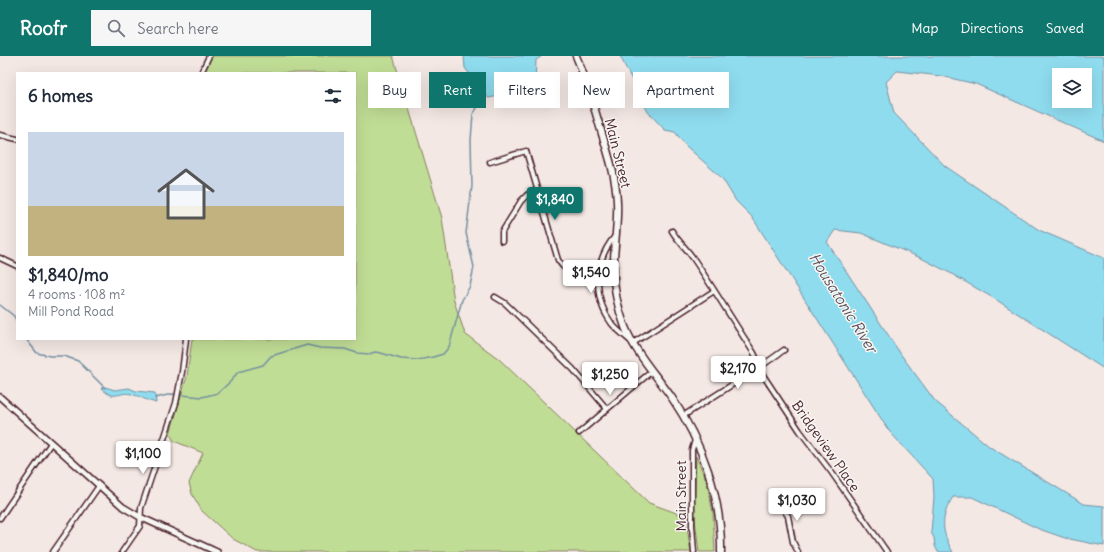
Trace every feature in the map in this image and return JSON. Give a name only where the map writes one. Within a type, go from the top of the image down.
[{"type":"main road","name":"Main Street","points":[[576,56],[589,89],[615,180],[618,203],[614,271],[616,297],[622,318],[633,343],[683,416],[705,463],[712,485],[719,522],[721,552]]},
{"type":"street","points":[[201,72],[209,56]]},
{"type":"street","points":[[0,135],[16,139]]},
{"type":"street","points":[[490,162],[526,151],[558,260],[562,267],[575,275],[588,280],[597,281]]},
{"type":"street","points":[[502,241],[502,232],[521,201],[527,195],[537,190]]},
{"type":"street","name":"Bridgeview Place","points":[[672,231],[678,241],[686,247],[754,352],[761,372],[800,431],[832,473],[887,552]]},
{"type":"street","name":"Main Street","points":[[616,235],[604,254],[597,281],[599,297],[608,317],[619,332],[633,343]]},
{"type":"street","points":[[0,258],[16,266]]},
{"type":"street","points":[[633,343],[714,290]]},
{"type":"street","points":[[495,296],[505,303],[573,368],[606,409]]},
{"type":"street","points":[[122,552],[140,526],[141,508],[180,388],[186,340]]},
{"type":"street","points":[[683,416],[784,350]]},
{"type":"street","points":[[579,433],[652,371]]},
{"type":"street","points":[[1,399],[123,507],[140,517],[217,552]]},
{"type":"street","name":"Main Street","points":[[694,552],[692,526],[692,450],[695,440]]},
{"type":"street","points":[[0,518],[51,443]]},
{"type":"street","points":[[53,552],[99,486]]},
{"type":"street","points":[[780,502],[788,516],[793,542],[798,552]]},
{"type":"green space","points":[[212,56],[393,56],[398,72],[368,72],[368,108],[409,108],[442,218],[454,301],[465,334],[499,359],[649,503],[682,515],[687,527],[691,552],[257,552],[233,539],[202,511],[192,494],[189,483],[203,453],[174,441],[170,434],[187,376],[192,340],[356,340],[356,72],[204,72]]},
{"type":"green space","points":[[696,456],[707,482],[713,513],[715,552],[699,552],[694,511]]},
{"type":"water","points":[[464,56],[542,56],[536,60],[536,72],[494,72],[494,97],[488,98],[486,94],[486,72],[468,72],[465,68]]},
{"type":"water","name":"Housatonic River","points":[[620,56],[1104,56],[1104,141],[976,84],[941,76],[897,71],[886,82],[894,113],[945,166],[1039,230],[1104,258],[1104,369],[995,299],[921,258],[861,233],[835,230],[827,242],[902,356],[935,401],[990,447],[1084,504],[1104,506],[1104,546],[1065,538],[1039,529],[972,497],[953,497],[944,518],[944,531],[953,552],[938,552],[931,532],[934,497],[933,479],[889,431],[752,217],[736,201],[722,178],[686,146],[675,132],[665,130],[646,108],[729,108],[729,72],[633,72],[633,82]]},
{"type":"water","points":[[105,387],[115,390],[129,388],[136,391],[155,393],[156,403],[127,393],[113,395],[101,388]]},
{"type":"waterway","points":[[155,398],[172,394],[202,397],[218,393],[238,372],[263,365],[271,356],[307,345],[320,348],[345,349],[357,353],[369,354],[375,352],[401,359],[418,360],[443,354],[449,347],[462,300],[470,286],[474,267],[466,233],[472,186],[471,140],[473,114],[477,108]]},
{"type":"waterway","points":[[0,305],[14,316],[16,320]]},
{"type":"waterway","points":[[27,340],[37,353],[50,356],[64,356],[78,361],[105,388]]}]
